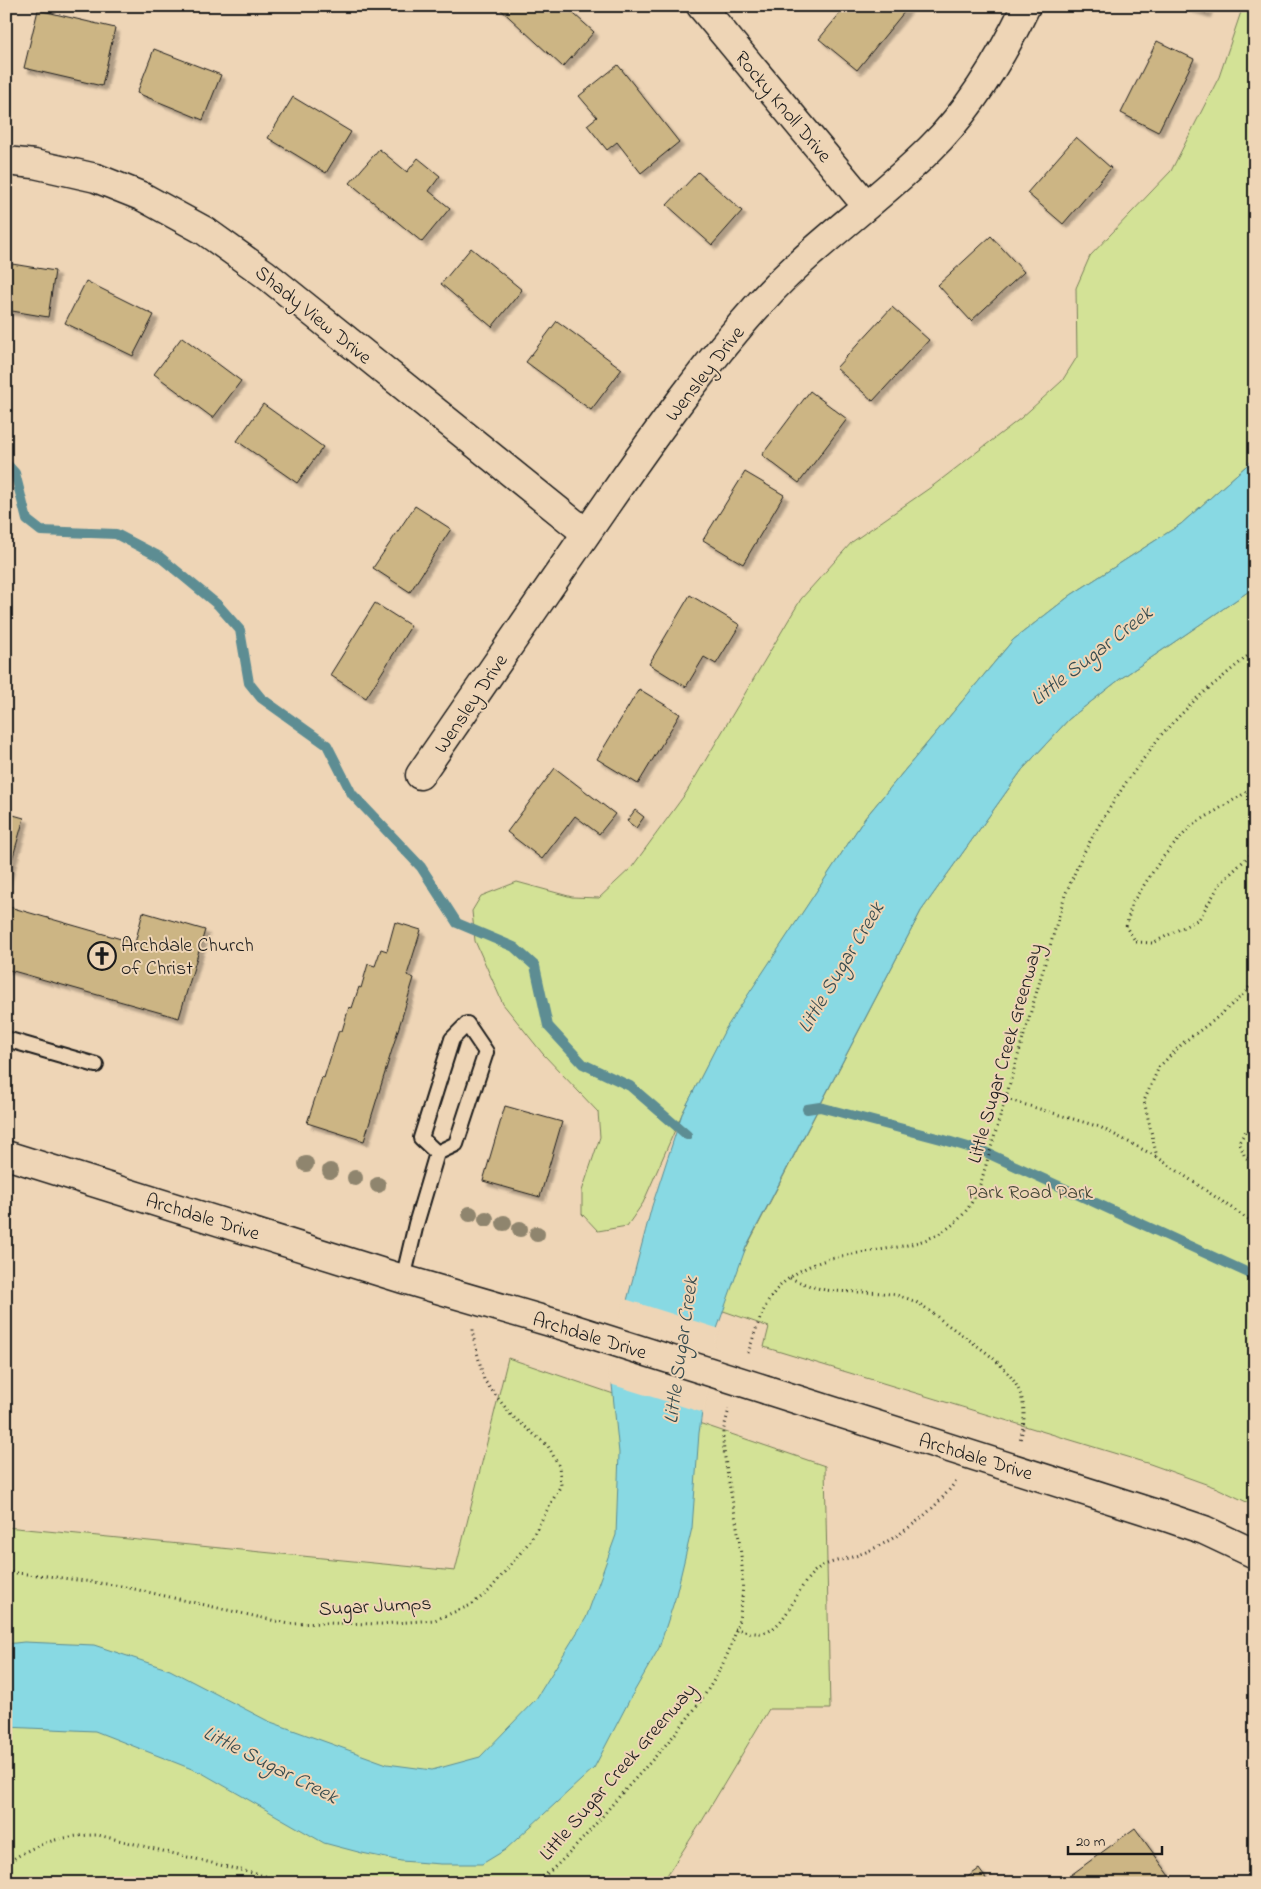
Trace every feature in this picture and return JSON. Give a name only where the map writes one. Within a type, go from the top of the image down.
[{"type":"street","name":"Rocky Knoll Drive","points":[[701,6],[866,205]]},
{"type":"street","name":"Wensley Drive","points":[[420,776],[586,533],[703,371],[761,301],[794,268],[932,148],[973,99],[1008,44],[1026,6]]},
{"type":"street","name":"Shady View Drive","points":[[6,161],[34,164],[96,178],[141,196],[205,231],[265,274],[586,533]]},
{"type":"street","name":"Archdale Drive","points":[[6,1155],[403,1279],[571,1328],[1012,1467],[1204,1530],[1255,1554]]},
{"type":"lane","points":[[403,1279],[416,1224],[437,1153],[456,1144],[486,1052],[467,1024],[452,1040],[421,1138],[437,1153]]},
{"type":"lane","points":[[6,1039],[96,1065]]},
{"type":"path","name":"Little Sugar Creek Greenway","points":[[747,1355],[769,1300],[781,1284],[809,1266],[824,1261],[904,1246],[930,1238],[946,1230],[962,1216],[974,1201],[1006,1099],[1065,895],[1079,862],[1125,784],[1161,734],[1196,698],[1255,650]]},
{"type":"path","points":[[1255,787],[1192,826],[1162,858],[1132,904],[1126,927],[1136,942],[1153,943],[1199,919],[1220,884],[1255,850]]},
{"type":"path","points":[[1157,1157],[1144,1100],[1159,1067],[1184,1042],[1213,1022],[1246,992],[1255,979]]},
{"type":"path","points":[[1006,1099],[1100,1127],[1157,1157],[1255,1224]]},
{"type":"path","points":[[1255,1130],[1246,1130],[1239,1142],[1245,1157],[1255,1164]]},
{"type":"path","points":[[790,1278],[832,1291],[890,1294],[913,1300],[997,1362],[1017,1386],[1025,1407],[1024,1426],[1012,1467]]},
{"type":"path","name":"Sugar Jumps","points":[[6,1572],[122,1586],[289,1624],[381,1624],[435,1620],[471,1605],[488,1591],[530,1541],[561,1485],[559,1466],[548,1446],[511,1415],[484,1380],[473,1336],[476,1301]]},
{"type":"path","name":"Little Sugar Creek Greenway","points":[[535,1883],[580,1841],[699,1704],[725,1658],[741,1608],[742,1578],[740,1549],[723,1441],[723,1432],[729,1408]]},
{"type":"path","points":[[735,1629],[760,1634],[771,1630],[815,1571],[824,1566],[863,1554],[900,1533],[930,1510],[949,1491],[972,1455]]},
{"type":"path","points":[[6,1864],[26,1850],[44,1843],[77,1836],[98,1835],[292,1883]]},
{"type":"green space","points":[[1243,6],[1255,6],[1255,458],[1181,524],[1071,595],[1013,640],[865,818],[726,1029],[682,1114],[643,1203],[627,1226],[598,1231],[582,1214],[582,1191],[600,1137],[598,1112],[543,1054],[503,1004],[475,941],[472,911],[481,896],[517,882],[572,897],[599,898],[632,867],[686,793],[801,599],[852,542],[934,485],[1021,418],[1062,381],[1077,357],[1076,288],[1090,256],[1171,171],[1219,77]]},
{"type":"green space","name":"Park Road Park","points":[[1255,587],[1255,1506],[1217,1488],[1150,1464],[764,1347],[769,1327],[715,1308],[921,911],[1022,770],[1069,719],[1120,679]]},
{"type":"green space","points":[[508,1358],[825,1466],[830,1709],[769,1709],[702,1821],[662,1883],[6,1883],[6,1527],[455,1571]]},
{"type":"water","name":"Little Sugar Creek","points":[[1255,458],[1255,587],[1120,679],[1069,719],[1022,770],[921,911],[746,1247],[712,1343],[699,1433],[692,1528],[675,1599],[659,1648],[594,1768],[505,1850],[482,1864],[441,1864],[401,1861],[324,1843],[202,1773],[95,1731],[6,1727],[6,1644],[24,1642],[94,1645],[170,1670],[268,1721],[387,1764],[432,1770],[480,1757],[536,1699],[586,1618],[616,1535],[619,1453],[610,1365],[652,1206],[682,1114],[726,1028],[865,818],[1013,640],[1071,595],[1181,524]]},
{"type":"pier","points":[[625,1299],[720,1329],[715,1343],[704,1413],[610,1384],[608,1364]]},
{"type":"building","points":[[497,6],[565,6],[594,32],[563,67]]},
{"type":"building","points":[[846,6],[909,6],[857,70],[819,39]]},
{"type":"building","points":[[1182,6],[1208,6],[1206,13]]},
{"type":"building","points":[[38,10],[115,28],[102,86],[24,68]]},
{"type":"building","points":[[1157,41],[1194,59],[1158,132],[1121,113]]},
{"type":"building","points":[[154,49],[221,75],[203,120],[137,93]]},
{"type":"building","points":[[618,65],[679,142],[641,173],[617,142],[607,150],[587,125],[597,117],[579,96]]},
{"type":"building","points":[[293,97],[351,132],[326,173],[268,138]]},
{"type":"building","points":[[1076,137],[1111,168],[1063,224],[1027,193]]},
{"type":"building","points":[[379,149],[407,172],[418,158],[440,176],[429,191],[450,208],[422,242],[350,183]]},
{"type":"building","points":[[698,172],[742,211],[712,245],[667,205]]},
{"type":"building","points":[[991,236],[1024,272],[971,321],[938,285]]},
{"type":"building","points":[[471,248],[522,290],[492,327],[441,284]]},
{"type":"building","points":[[6,263],[55,271],[48,317],[6,310]]},
{"type":"building","points":[[86,281],[154,315],[133,356],[65,323]]},
{"type":"building","points":[[892,307],[929,340],[873,401],[836,368]]},
{"type":"building","points":[[557,321],[622,369],[591,410],[526,362]]},
{"type":"building","points":[[182,337],[241,381],[213,418],[154,374]]},
{"type":"building","points":[[810,391],[847,419],[799,483],[762,455]]},
{"type":"building","points":[[263,404],[323,447],[297,483],[237,441]]},
{"type":"building","points":[[745,472],[784,495],[743,564],[703,540]]},
{"type":"building","points":[[415,506],[451,529],[410,592],[373,568]]},
{"type":"building","points":[[690,595],[740,625],[716,664],[704,657],[686,687],[649,664]]},
{"type":"building","points":[[375,603],[411,626],[366,698],[330,675]]},
{"type":"building","points":[[639,689],[680,714],[638,784],[597,759]]},
{"type":"building","points":[[555,768],[615,814],[599,834],[575,816],[542,859],[507,832]]},
{"type":"building","points":[[635,810],[644,817],[636,828],[627,821]]},
{"type":"building","points":[[6,813],[24,818],[6,881]]},
{"type":"building","name":"Archdale Church of Christ","points":[[6,906],[135,943],[143,912],[205,930],[179,1018],[6,969]]},
{"type":"building","points":[[395,922],[421,930],[407,975],[414,978],[364,1141],[307,1123],[339,1030],[342,1031],[349,1007],[352,1008],[359,987],[361,988],[368,964],[375,966],[381,949],[387,951]]},
{"type":"building","points":[[505,1106],[562,1122],[540,1197],[483,1181]]},
{"type":"building","points":[[1135,1828],[1175,1883],[1060,1883]]},
{"type":"building","points":[[979,1869],[989,1883],[959,1883]]},
{"type":"waterway","points":[[6,463],[15,473],[27,520],[41,531],[116,534],[160,557],[218,605],[240,630],[249,683],[261,698],[327,745],[352,794],[421,867],[457,923],[514,947],[535,966],[548,1026],[583,1064],[630,1086],[687,1135]]},
{"type":"waterway","points":[[807,1109],[820,1107],[985,1152],[1255,1276]]},
{"type":"place","name":"Archdale Church of Christ","points":[[102,956]]}]
